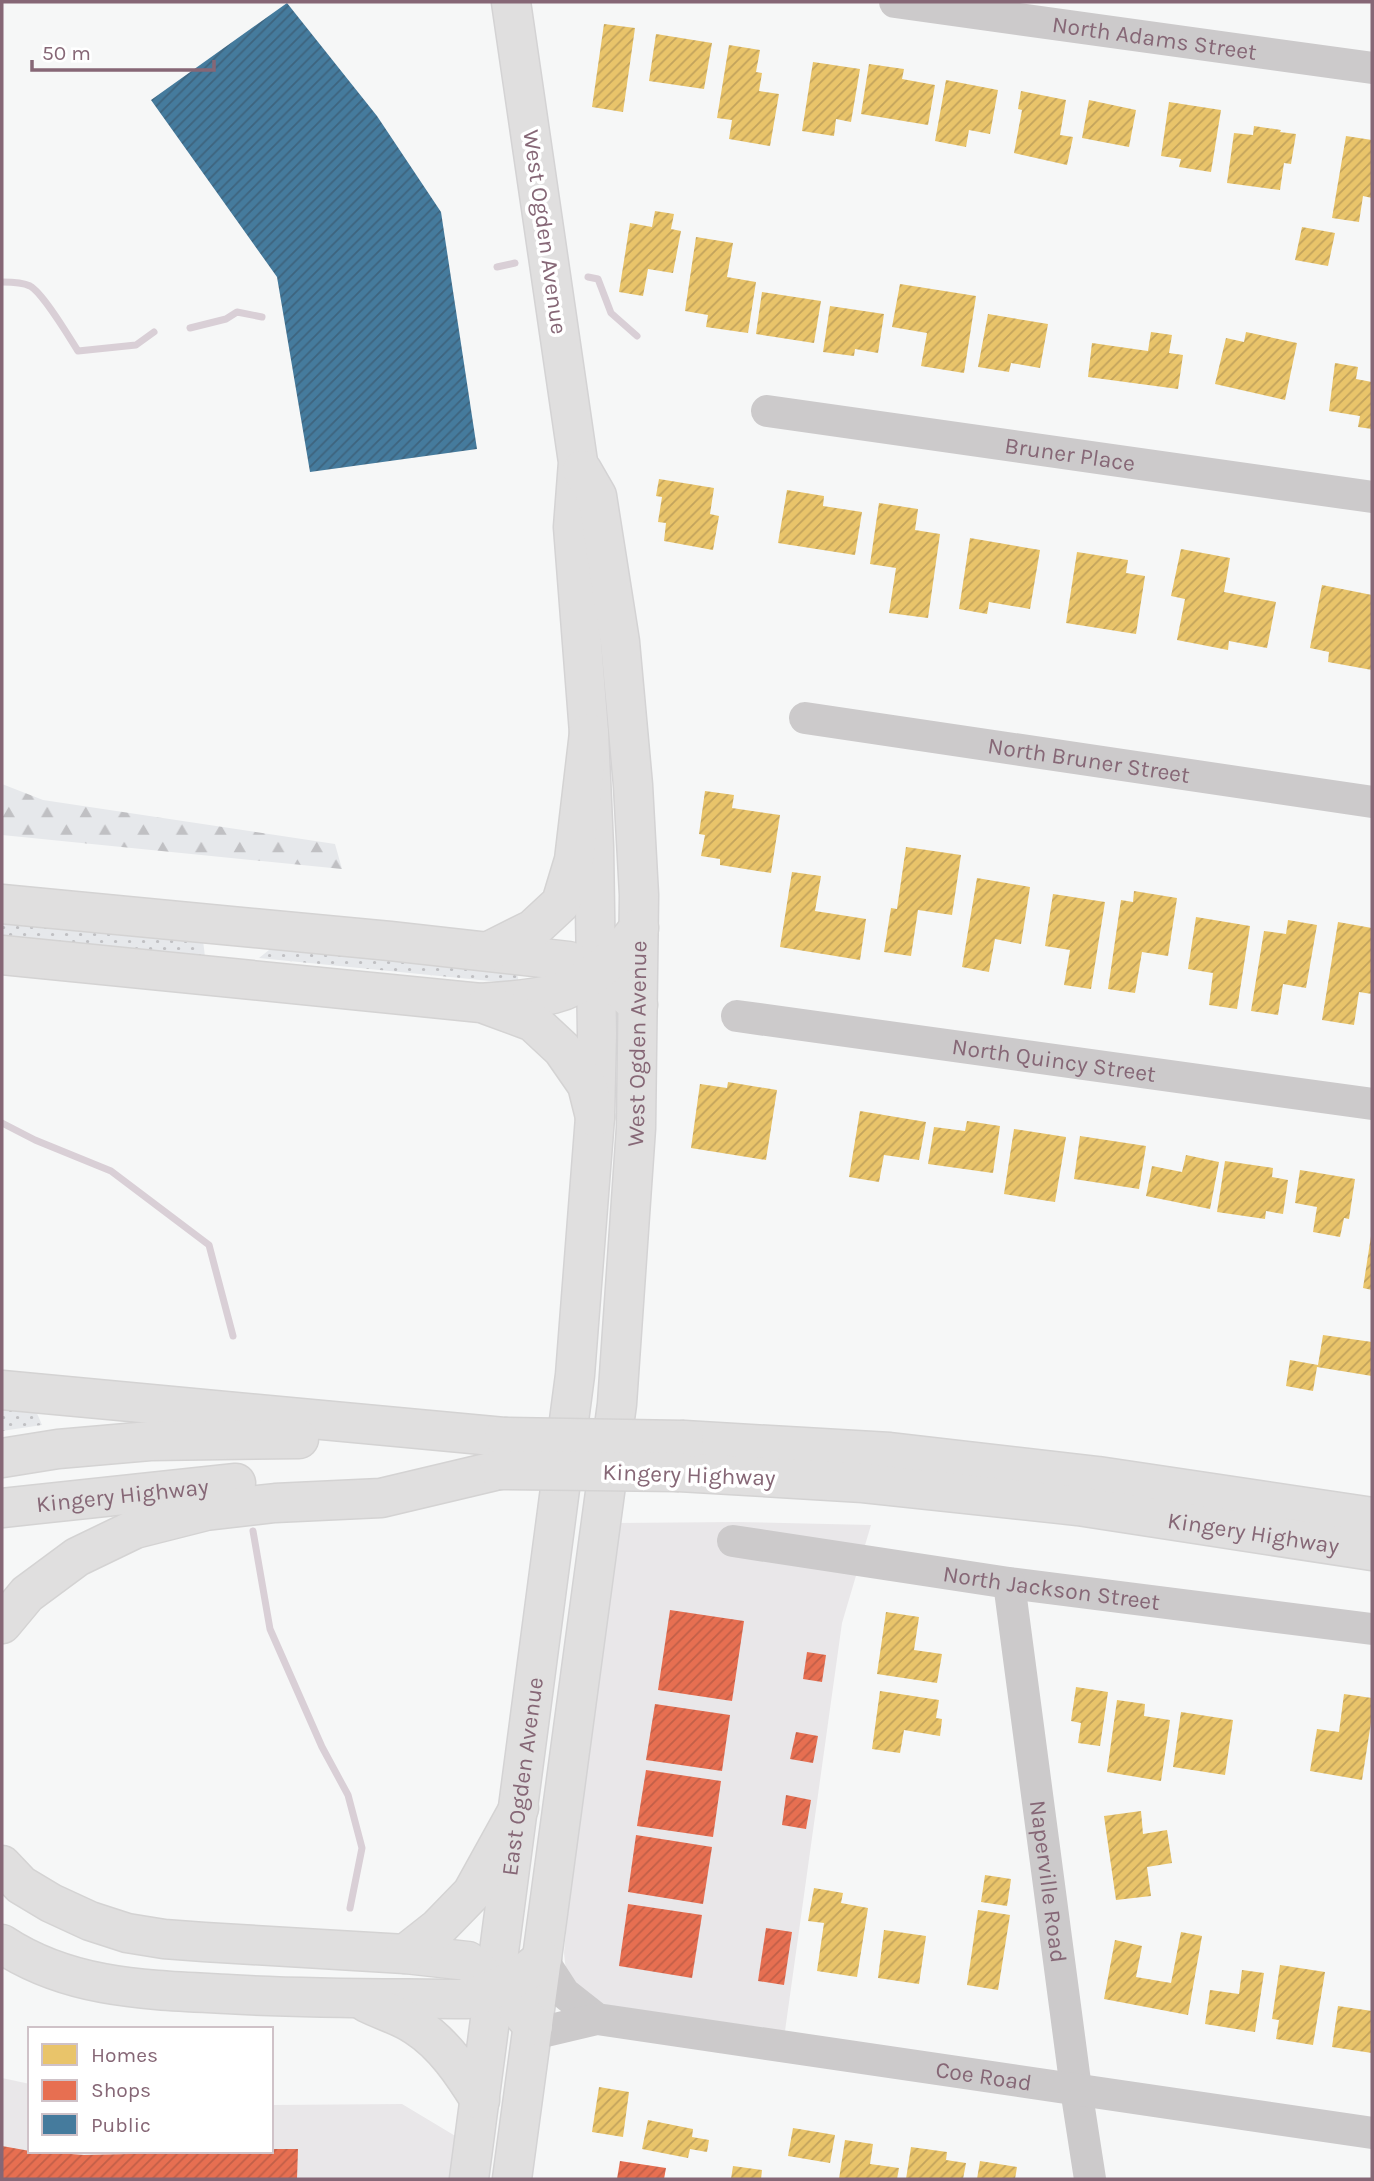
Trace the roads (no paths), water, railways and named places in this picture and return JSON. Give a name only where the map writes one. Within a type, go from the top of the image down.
[{"type":"main road","name":"West Ogden Avenue","points":[[511,2],[578,462],[573,527],[589,733],[596,900],[597,1033],[595,1117],[575,1375]]},
{"type":"main road","name":"West Ogden Avenue","points":[[578,462],[597,496],[620,642],[633,785],[639,928],[636,1128],[617,1404],[585,1632]]},
{"type":"main road","points":[[489,951],[533,929],[561,904],[574,860],[589,733]]},
{"type":"main road","points":[[2,904],[569,961],[610,980],[638,1005]]},
{"type":"main road","points":[[2,955],[481,1003],[536,998],[556,993],[596,972],[639,928]]},
{"type":"main road","points":[[481,1003],[533,1022],[562,1049],[587,1085],[595,1117]]},
{"type":"main road","name":"East Ogden Avenue","points":[[469,2179],[575,1375]]},
{"type":"main road","points":[[2,1390],[502,1454]]},
{"type":"main road","name":"Kingery Highway","points":[[2,1458],[58,1449],[150,1441],[502,1454],[682,1456],[890,1452],[1098,1476],[1372,1517]]},
{"type":"main road","points":[[2,1624],[27,1594],[77,1557],[135,1529],[206,1511],[275,1503],[381,1498],[502,1454]]},
{"type":"main road","name":"Kingery Highway","points":[[2,1508],[502,1454]]},
{"type":"main road","name":"Kingery Highway","points":[[682,1456],[863,1483],[1065,1505],[1372,1551]]},
{"type":"main road","name":"East Ogden Avenue","points":[[512,2179],[585,1632]]},
{"type":"main road","points":[[405,1954],[438,1928],[472,1894],[519,1808]]},
{"type":"main road","points":[[2,1865],[21,1885],[51,1903],[90,1921],[127,1933],[204,1942],[405,1954],[468,1961],[510,1999],[532,2032]]},
{"type":"main road","points":[[2,1944],[32,1963],[65,1975],[108,1985],[270,1997],[467,1999],[528,1971],[542,1959]]},
{"type":"main road","points":[[355,1998],[416,2026],[460,2068],[480,2100]]},
{"type":"street","name":"North Adams Street","points":[[895,2],[1372,68]]},
{"type":"street","name":"Bruner Place","points":[[767,411],[1372,497]]},
{"type":"street","name":"North Bruner Street","points":[[805,718],[1372,802]]},
{"type":"street","name":"North Quincy Street","points":[[737,1016],[1372,1104]]},
{"type":"street","name":"North Jackson Street","points":[[733,1541],[1009,1583],[1372,1629]]},
{"type":"street","name":"Naperville Road","points":[[1009,1583],[1090,2179]]},
{"type":"street","name":"Coe Road","points":[[542,1959],[564,1993],[597,2019]]},
{"type":"street","name":"Coe Road","points":[[532,2032],[597,2019],[1372,2133]]},
{"type":"waterway","points":[[497,267],[515,263]]},
{"type":"waterway","points":[[588,277],[598,279],[611,313],[637,336]]},
{"type":"waterway","points":[[2,282],[24,284],[35,290],[56,316],[78,351],[136,345],[154,332]]},
{"type":"waterway","points":[[190,328],[226,319],[237,312],[262,317]]},
{"type":"waterway","points":[[2,1123],[35,1140],[111,1171],[209,1245],[233,1336]]},
{"type":"waterway","points":[[253,1531],[270,1629],[322,1747],[348,1795],[362,1848],[350,1908]]}]
